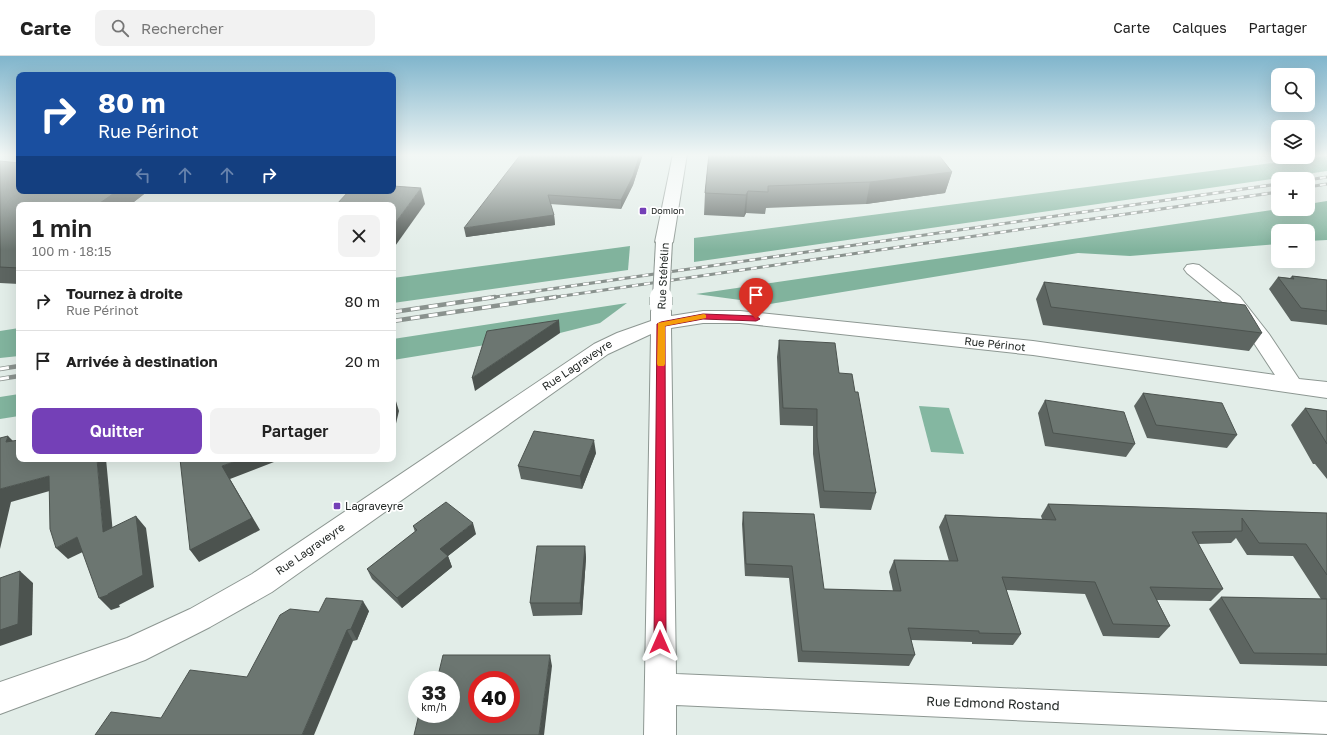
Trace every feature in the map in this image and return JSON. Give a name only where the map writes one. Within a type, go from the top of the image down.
[{"type":"street","name":"Rue Stéhélin","points":[[660,735],[661,315],[664,242],[674,186]]},
{"type":"street","points":[[1193,269],[1233,301],[1262,339],[1292,385]]},
{"type":"street","name":"Rue Périnot","points":[[661,315],[740,317],[1033,348],[1327,390]]},
{"type":"street","name":"Rue Lagraveyre","points":[[0,698],[134,650],[200,618],[262,582],[601,349],[661,315]]},
{"type":"street","name":"Rue Edmond Rostand","points":[[660,689],[1327,718]]},
{"type":"shaded area","points":[[1098,186],[1225,186],[694,262],[694,238]]},
{"type":"shaded area","points":[[1327,201],[1327,240],[1315,241],[1315,224],[1271,224],[1271,245],[1130,256],[1078,253],[770,304],[696,294],[1271,210],[1271,216],[1315,216],[1315,203]]},
{"type":"shaded area","points":[[630,246],[628,270],[396,303],[396,278]]},
{"type":"shaded area","points":[[627,303],[600,323],[560,333],[396,360],[396,339]]},
{"type":"shaded area","points":[[16,328],[16,356],[0,358],[0,331]]},
{"type":"shaded area","points":[[16,394],[16,416],[0,419],[0,397]]},
{"type":"shaded area","points":[[919,406],[949,408],[964,454],[931,452]]},
{"type":"building","points":[[0,186],[16,186],[16,194],[113,194],[101,202],[16,202],[16,268],[0,267]]},
{"type":"building","points":[[396,186],[421,188],[396,222],[396,202],[339,202],[346,194],[396,194]]},
{"type":"building","points":[[497,186],[628,186],[621,200],[548,195],[554,215],[464,228]]},
{"type":"building","points":[[706,186],[776,186],[768,186],[768,192],[748,191],[746,195],[705,193]]},
{"type":"building","points":[[1292,276],[1327,280],[1327,311],[1301,308],[1278,277],[1294,279]]},
{"type":"building","points":[[1044,282],[1245,305],[1262,333],[1051,307]]},
{"type":"building","points":[[559,320],[472,378],[487,331]]},
{"type":"building","points":[[779,340],[835,343],[839,373],[852,374],[855,392],[858,392],[876,493],[824,491],[817,437],[817,409],[783,408]]},
{"type":"building","points":[[1143,393],[1222,403],[1237,435],[1156,425]]},
{"type":"building","points":[[1045,400],[1124,412],[1135,444],[1053,433]]},
{"type":"building","points":[[1305,408],[1327,411],[1327,444]]},
{"type":"building","points":[[534,431],[594,440],[580,476],[518,466]]},
{"type":"building","points":[[8,436],[6,442],[16,440],[16,462],[97,462],[103,532],[136,516],[143,575],[108,595],[99,598],[77,537],[56,548],[50,529],[49,476],[0,489],[0,438]]},
{"type":"building","points":[[180,462],[233,462],[222,466],[252,518],[190,550]]},
{"type":"building","points":[[446,502],[473,523],[440,549],[448,556],[397,598],[367,569],[417,530],[413,526]]},
{"type":"building","points":[[1048,504],[1327,513],[1327,575],[1306,544],[1259,543],[1242,518],[1242,531],[1192,532],[1223,589],[1150,587],[1170,626],[1113,624],[1095,582],[1002,577],[1021,634],[979,633],[979,631],[908,628],[915,655],[802,651],[792,566],[746,564],[743,512],[814,514],[824,589],[901,591],[894,560],[958,561],[945,515],[1056,520]]},
{"type":"building","points":[[537,546],[585,546],[580,603],[530,603]]},
{"type":"building","points":[[20,571],[18,624],[0,630],[0,578]]},
{"type":"building","points":[[1221,597],[1327,599],[1327,654],[1254,653]]},
{"type":"building","points":[[326,598],[363,601],[351,629],[347,630],[302,735],[95,735],[111,712],[161,718],[190,670],[247,677],[280,615],[290,609],[319,612]]},
{"type":"building","points":[[443,655],[550,655],[539,735],[414,735],[417,723],[460,723],[460,671],[439,671]]},
{"type":"railway","points":[[488,298],[1266,186]]},
{"type":"railway","points":[[549,298],[1271,193]]},
{"type":"railway","points":[[396,312],[495,297]]},
{"type":"railway","points":[[396,321],[556,297]]},
{"type":"railway","points":[[0,369],[16,366]]},
{"type":"railway","points":[[0,379],[16,376]]},
{"type":"slow traffic","points":[[661,364],[661,324],[704,317]]},
{"type":"place","name":"Domion","points":[[643,211]]},
{"type":"place","name":"Lagraveyre","points":[[337,506]]},
{"type":"route","points":[[660,642],[661,324],[703,316],[756,319]]}]
